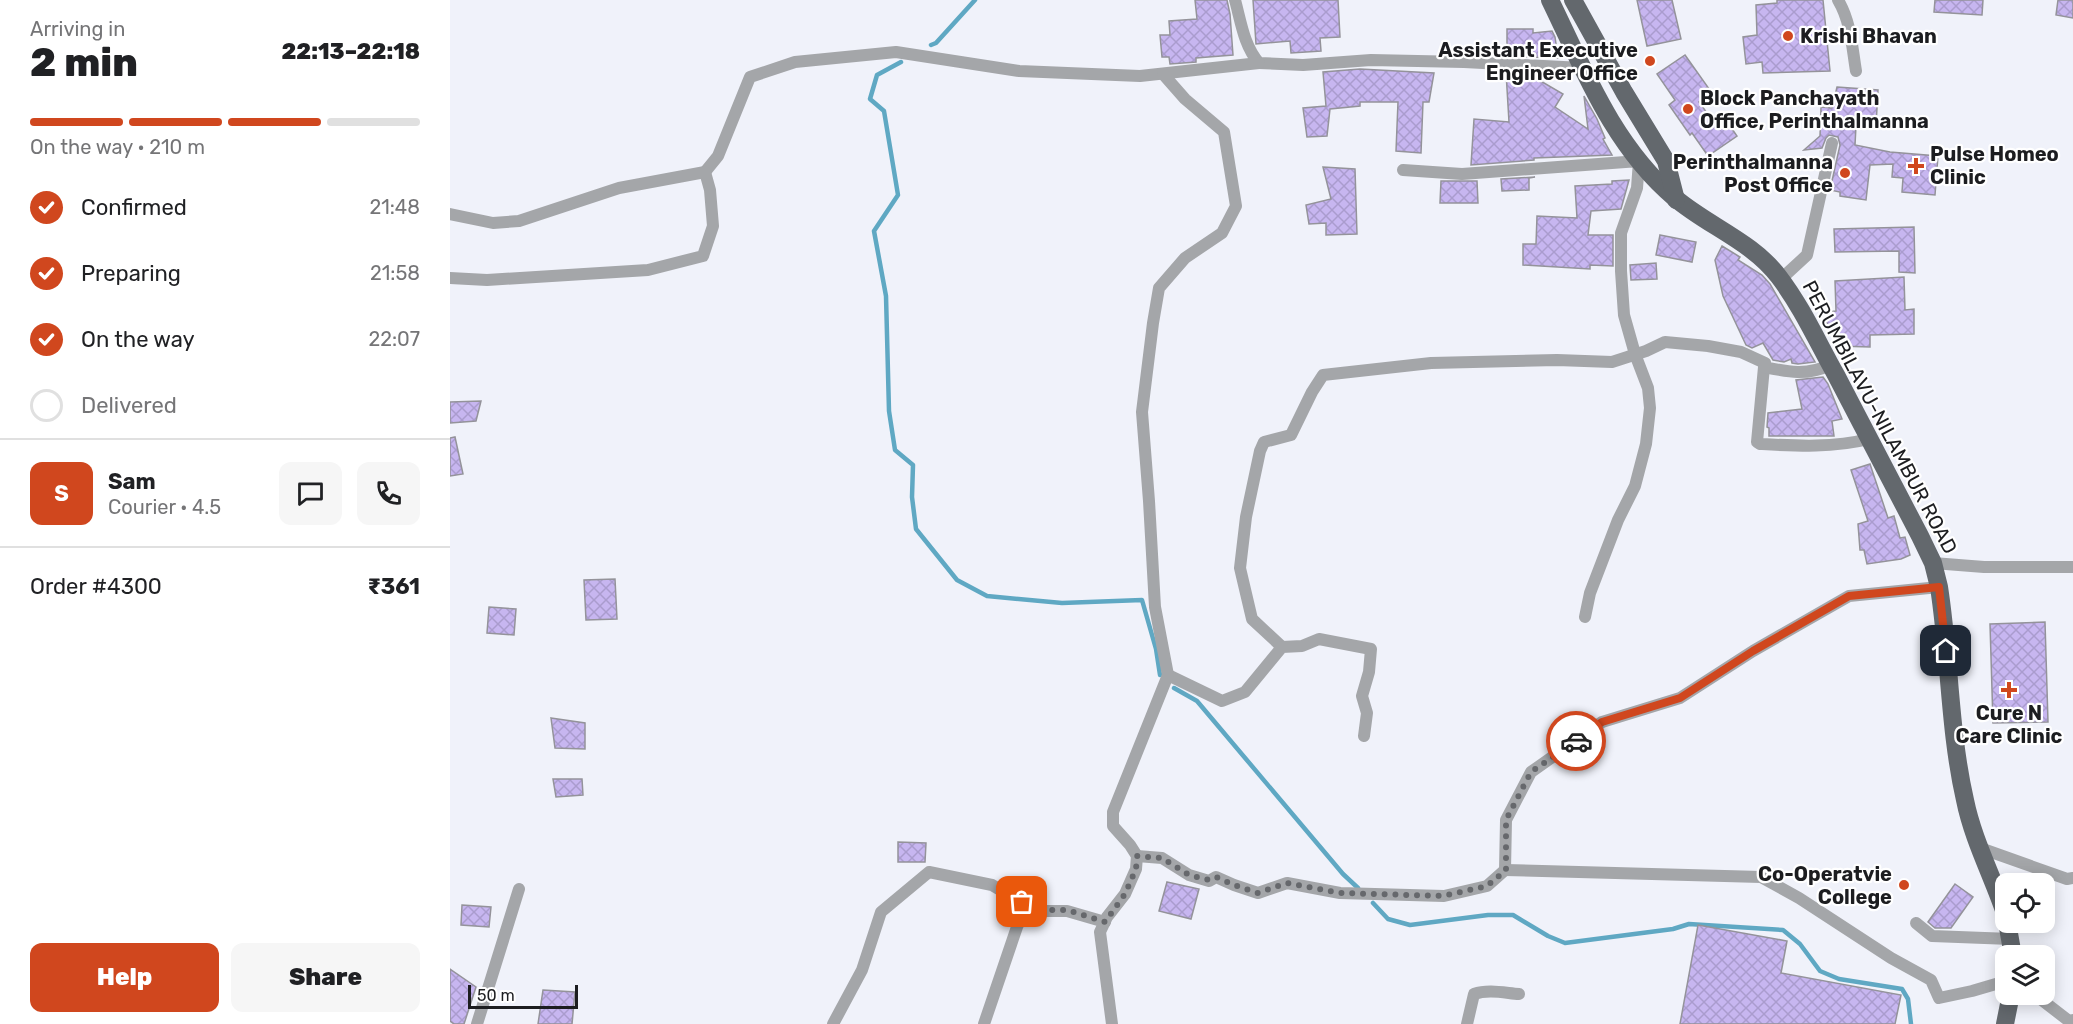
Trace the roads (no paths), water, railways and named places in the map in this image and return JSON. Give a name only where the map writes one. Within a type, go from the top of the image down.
[{"type":"main road","name":"PERUMBILAVU-NILAMBUR ROAD","points":[[1550,0],[1583,68],[1621,137],[1639,161],[1676,200],[1750,249],[1769,264],[1781,279],[1830,365],[1933,563],[1943,613],[1948,690],[1960,774],[1970,821],[1995,887]]},
{"type":"main road","points":[[1574,0],[1624,92],[1666,161],[1676,200]]},
{"type":"main road","points":[[2005,1024],[2009,1005]]},
{"type":"street","points":[[1235,0],[1246,43],[1251,54],[1259,63]]},
{"type":"street","points":[[1838,0],[1849,26],[1856,71]]},
{"type":"street","points":[[450,214],[493,223],[519,221],[619,188],[705,172],[718,156],[750,77],[795,62],[896,52],[1019,71],[1140,76],[1259,63],[1304,65],[1371,60],[1583,68]]},
{"type":"street","points":[[1112,1024],[1100,932],[1125,894],[1136,869],[1137,856],[1113,826],[1113,812],[1168,675],[1155,607],[1142,412],[1153,323],[1159,288],[1185,258],[1222,233],[1236,206],[1224,132],[1185,99],[1163,74]]},
{"type":"street","points":[[1781,279],[1807,255],[1832,143]]},
{"type":"street","points":[[1403,170],[1462,174],[1639,161],[1637,188],[1621,232],[1621,271],[1624,315],[1648,388],[1650,408],[1646,444],[1635,486],[1617,520],[1607,553],[1590,593],[1585,617]]},
{"type":"street","points":[[450,278],[487,280],[648,270],[703,256],[713,226],[710,190],[705,172]]},
{"type":"street","points":[[1364,736],[1367,713],[1362,696],[1369,672],[1371,649],[1319,639],[1302,646],[1282,646],[1252,619],[1240,568],[1246,517],[1260,451],[1264,442],[1291,435],[1323,375],[1431,363],[1557,360],[1612,362],[1665,342],[1707,346],[1741,352],[1765,363],[1757,442],[1760,444],[1814,447],[1869,439]]},
{"type":"street","points":[[1764,367],[1800,374],[1819,371],[1830,365]]},
{"type":"street","points":[[1933,563],[1984,567],[2073,567]]},
{"type":"street","points":[[1506,870],[1506,820],[1531,772],[1602,722],[1680,698],[1753,651],[1849,596],[1939,587]]},
{"type":"street","points":[[1168,675],[1222,700],[1245,692],[1282,646]]},
{"type":"street","points":[[1980,848],[2067,879],[2073,878]]},
{"type":"street","points":[[1137,856],[1162,858],[1189,875],[1209,880],[1216,877],[1258,893],[1287,883],[1340,893],[1443,896],[1487,886],[1506,870],[1761,877],[1808,904],[1891,958],[1931,980],[1939,998],[1995,984]]},
{"type":"street","points":[[833,1024],[862,970],[881,912],[929,872],[992,885],[1036,910],[1067,910],[1105,922]]},
{"type":"street","points":[[477,1024],[519,889]]},
{"type":"street","points":[[984,1024],[1018,924],[1036,910]]},
{"type":"street","points":[[1916,923],[1932,936],[2011,939]]},
{"type":"street","points":[[1467,1024],[1474,994],[1480,992],[1519,994]]},
{"type":"street","points":[[2048,1005],[2069,1021],[2073,1020]]},
{"type":"waterway","points":[[931,45],[936,43],[975,0]]},
{"type":"waterway","points":[[901,62],[877,75],[870,99],[884,111],[898,195],[874,231],[886,296],[889,411],[895,450],[913,465],[912,497],[916,529],[957,580],[987,596],[1062,603],[1142,600],[1156,649],[1160,675]]},
{"type":"waterway","points":[[1174,688],[1197,701],[1343,874],[1358,888]]},
{"type":"waterway","points":[[1373,903],[1388,919],[1410,925],[1488,915],[1513,915],[1548,936],[1565,943],[1673,929],[1689,924],[1783,930],[1800,944],[1820,971],[1839,979],[1902,989],[1908,999],[1911,1024]]},
{"type":"place","name":"Krishi Bhavan","points":[[1788,36]]},
{"type":"place","name":"Assistant Executive Engineer Office","points":[[1650,61]]},
{"type":"place","name":"Block Panchayath Office, Perinthalmanna","points":[[1688,109]]},
{"type":"place","name":"Pulse Homeo Clinic","points":[[1916,166]]},
{"type":"place","name":"Perinthalmanna Post Office","points":[[1845,173]]},
{"type":"place","name":"Cure N Care Clinic","points":[[2009,690]]},
{"type":"place","name":"Co-Operatvie College","points":[[1904,885]]}]
